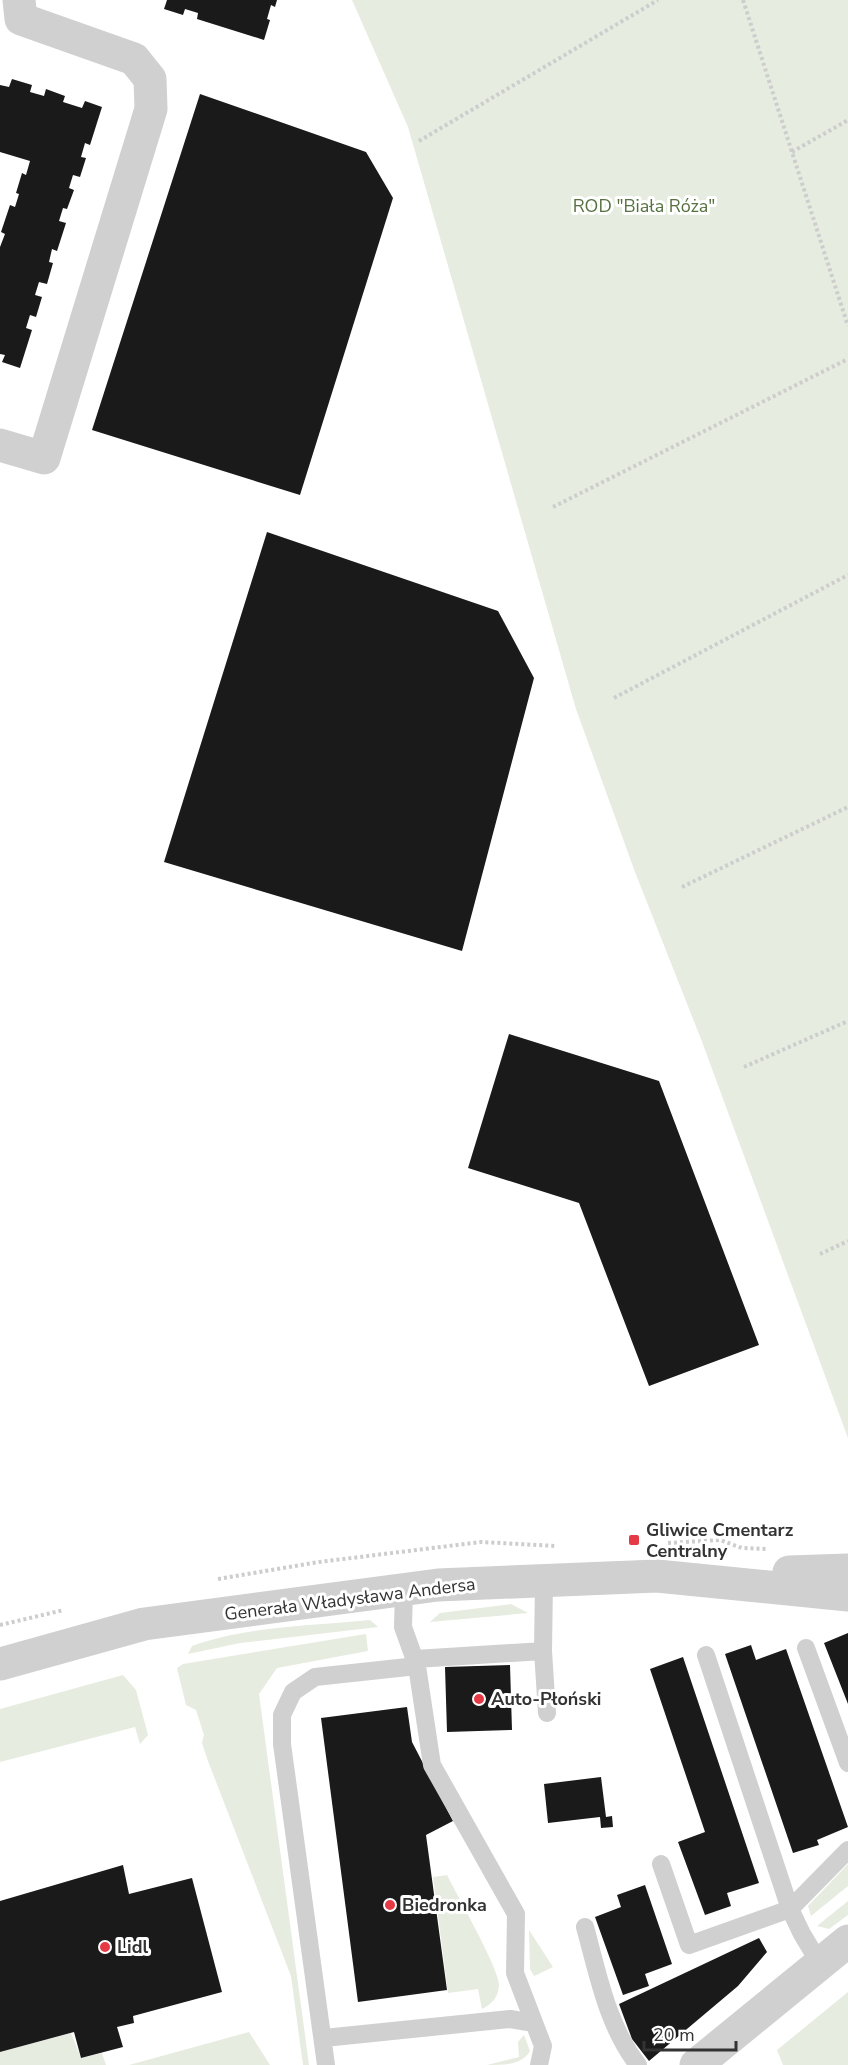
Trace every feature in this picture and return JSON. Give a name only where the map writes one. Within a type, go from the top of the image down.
[{"type":"street","points":[[0,445],[44,458],[151,109],[150,79],[134,59],[21,19],[19,0]]},
{"type":"street","name":"Generała Władysława Andersa","points":[[706,1579],[848,1570]]},
{"type":"street","name":"Generała Władysława Andersa","points":[[0,1664],[144,1624],[404,1589],[657,1576],[706,1579],[848,1595]]},
{"type":"street","points":[[696,2065],[848,1941]]},
{"type":"lane","points":[[544,1581],[543,1651],[547,1713]]},
{"type":"lane","points":[[404,1589],[403,1627],[416,1662],[432,1765],[516,1914],[515,1973],[543,2046],[539,2065]]},
{"type":"lane","points":[[806,1648],[848,1763]]},
{"type":"lane","points":[[326,2065],[282,1744],[282,1715],[293,1692],[315,1677],[416,1662],[543,1651]]},
{"type":"lane","points":[[706,1655],[790,1909],[820,1964]]},
{"type":"lane","points":[[661,1864],[689,1945],[790,1909],[848,1850]]},
{"type":"lane","points":[[585,1927],[608,2009],[628,2052],[638,2065]]},
{"type":"lane","points":[[324,2038],[510,2019],[534,2023]]},
{"type":"path","points":[[419,141],[658,0]]},
{"type":"path","points":[[743,0],[848,326]]},
{"type":"path","points":[[792,152],[848,120]]},
{"type":"path","points":[[553,507],[848,359]]},
{"type":"path","points":[[614,698],[848,575]]},
{"type":"path","points":[[682,887],[848,807]]},
{"type":"path","points":[[744,1067],[848,1021]]},
{"type":"path","points":[[820,1254],[848,1241]]},
{"type":"path","points":[[664,1544],[676,1541],[720,1540],[742,1548],[777,1549]]},
{"type":"green space","name":"ROD \"Biała Róża\"","points":[[352,0],[848,0],[848,1438],[576,709],[408,127]]},
{"type":"green space","points":[[511,1604],[528,1613],[430,1622],[440,1613]]},
{"type":"green space","points":[[370,1620],[378,1627],[240,1643],[188,1654],[192,1646],[235,1634]]},
{"type":"green space","points":[[366,1634],[368,1651],[277,1668],[259,1694],[309,2065],[303,2065],[291,1976],[208,1761],[202,1743],[204,1735],[196,1710],[186,1705],[177,1668],[183,1664]]},
{"type":"green space","points":[[123,1675],[136,1690],[148,1735],[140,1744],[135,1727],[0,1762],[0,1709]]},
{"type":"green space","points":[[848,1864],[848,1886],[811,1916],[808,1906]]},
{"type":"green space","points":[[447,1875],[497,1975],[499,1989],[496,1996],[482,2009],[478,1989],[448,1993],[433,1877]]},
{"type":"green space","points":[[848,1901],[848,1915],[829,1929],[817,1926]]},
{"type":"green space","points":[[529,1930],[553,1967],[534,1976],[530,1969]]},
{"type":"green space","points":[[848,1992],[848,2065],[783,2065],[777,2050]]},
{"type":"green space","points":[[249,2032],[270,2065],[129,2065]]},
{"type":"green space","points":[[71,2033],[81,2058],[102,2053],[106,2065],[0,2065],[0,2052]]},
{"type":"green space","points":[[524,2035],[530,2051],[527,2056],[518,2062],[487,2065],[519,2057],[518,2042]]},
{"type":"building","points":[[167,0],[277,0],[275,7],[271,5],[267,19],[270,20],[264,40],[197,19],[198,13],[185,9],[183,15],[164,9]]},
{"type":"building","points":[[12,79],[32,85],[30,92],[44,96],[46,89],[65,96],[63,102],[82,108],[85,101],[102,107],[90,145],[85,143],[81,157],[86,158],[80,177],[73,175],[69,188],[74,190],[67,209],[63,208],[59,221],[66,223],[57,251],[52,249],[49,262],[53,263],[47,284],[39,282],[35,295],[42,297],[36,317],[30,315],[26,328],[32,330],[20,368],[2,362],[5,355],[0,354],[0,247],[5,234],[1,232],[10,205],[15,207],[19,194],[16,193],[22,173],[26,175],[30,161],[0,152],[0,85],[9,87]]},
{"type":"building","points":[[200,94],[366,152],[393,198],[300,495],[92,430]]},
{"type":"building","points":[[267,532],[498,611],[534,678],[462,951],[164,862]]},
{"type":"building","points":[[509,1034],[659,1081],[759,1345],[649,1386],[579,1203],[468,1168]]},
{"type":"building","points":[[848,1633],[848,1704],[824,1643]]},
{"type":"building","points":[[751,1645],[756,1660],[786,1649],[848,1827],[817,1840],[819,1845],[793,1853],[725,1654]]},
{"type":"building","points":[[683,1657],[759,1883],[727,1893],[731,1906],[705,1915],[678,1842],[705,1832],[650,1669]]},
{"type":"building","name":"Auto-Płoński","points":[[510,1665],[512,1730],[447,1732],[445,1667]]},
{"type":"building","name":"Biedronka","points":[[407,1707],[412,1742],[453,1821],[426,1835],[447,1990],[358,2002],[321,1718]]},
{"type":"building","points":[[601,1777],[606,1817],[612,1816],[613,1827],[601,1828],[600,1817],[548,1823],[544,1784]]},
{"type":"building","name":"Lidl","points":[[123,1865],[129,1894],[192,1878],[222,1992],[133,2016],[134,2023],[117,2027],[123,2047],[81,2058],[74,2032],[0,2052],[0,1901]]},
{"type":"building","points":[[645,1885],[672,1964],[645,1974],[649,1986],[623,1995],[595,1917],[621,1907],[617,1895]]},
{"type":"building","points":[[759,1938],[767,1952],[738,1986],[649,2061],[632,2039],[619,2004]]},
{"type":"place","name":"Gliwice Cmentarz Centralny","points":[[634,1540]]},
{"type":"place","name":"Auto-Płoński","points":[[479,1699]]},
{"type":"place","name":"Biedronka","points":[[390,1905]]},
{"type":"place","name":"Lidl","points":[[105,1947]]}]
